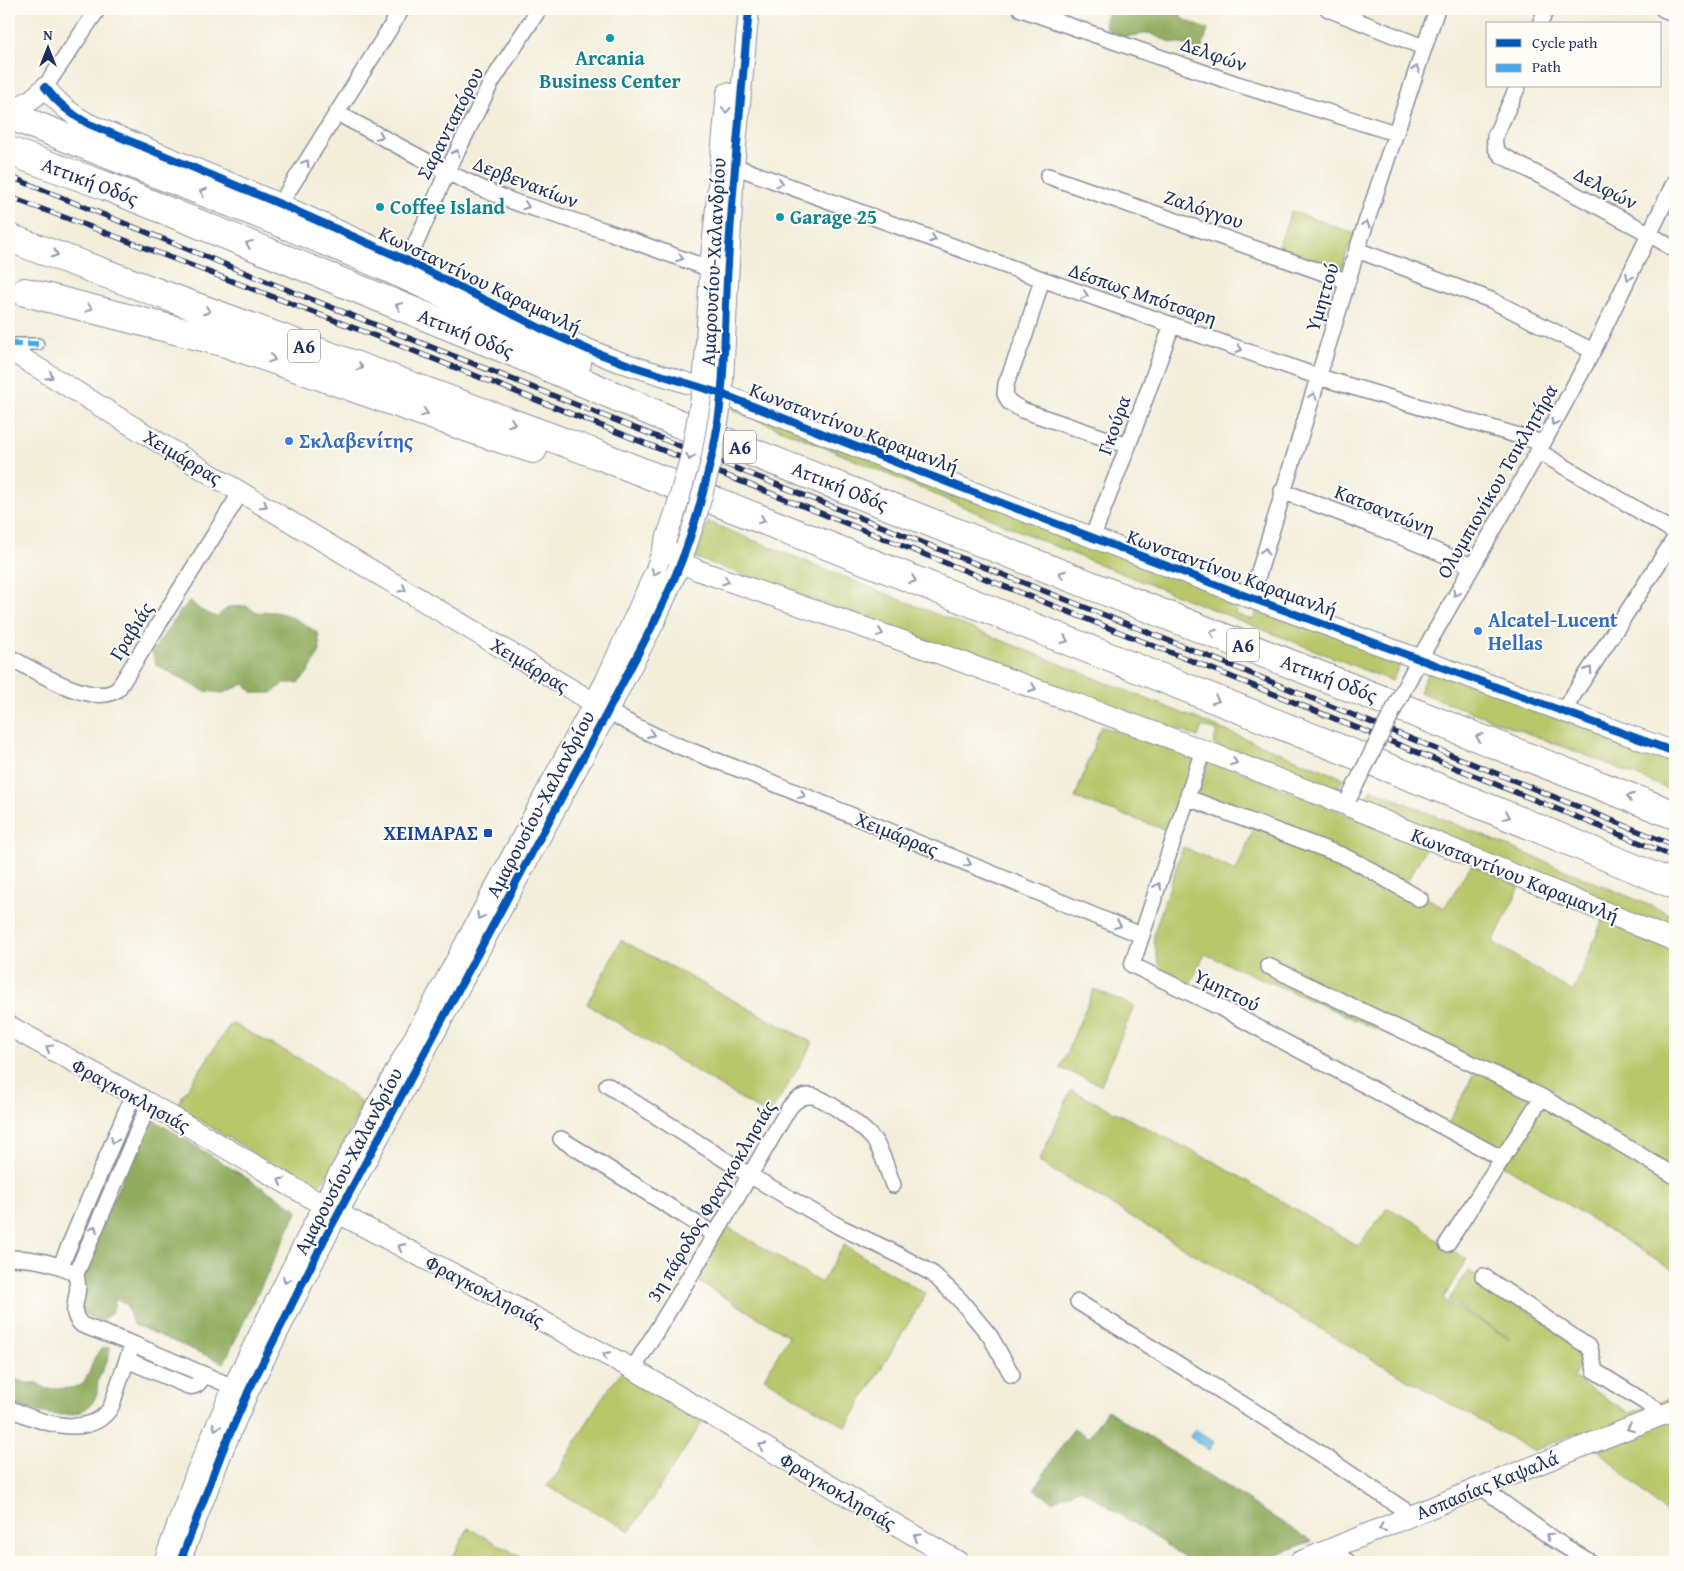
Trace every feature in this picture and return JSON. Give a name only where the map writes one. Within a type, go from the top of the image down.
[{"type":"highway","points":[[9,115],[346,249],[430,286],[529,336],[670,420]]},
{"type":"highway","name":"Αττική Οδός","points":[[9,151],[115,190],[520,355],[670,420],[1675,815]]},
{"type":"highway","name":"Α6","points":[[9,238],[599,455],[707,510],[1479,804],[1675,885]]},
{"type":"highway","points":[[25,292],[226,343],[486,434],[647,484],[707,510]]},
{"type":"street","points":[[9,108],[32,100],[45,87],[98,9]]},
{"type":"street","points":[[280,204],[402,9]]},
{"type":"street","name":"Σαρανταπόρου","points":[[408,262],[447,172],[490,83],[539,9]]},
{"type":"street","name":"Αμαρουσίου-Χαλανδρίου","points":[[601,707],[655,572],[676,510],[691,455],[705,360],[710,269],[736,9]]},
{"type":"street","name":"Αμαρουσίου-Χαλανδρίου","points":[[180,1562],[222,1452],[330,1209],[335,1181],[601,707],[654,623],[707,510],[711,462],[722,397],[734,166],[749,9]]},
{"type":"street","name":"Δελφών","points":[[1021,9],[1237,84],[1395,133]]},
{"type":"street","points":[[1332,9],[1423,47]]},
{"type":"street","name":"Υμηττού","points":[[1251,598],[1347,281],[1437,9]]},
{"type":"street","points":[[1541,22],[1546,9]]},
{"type":"street","points":[[1663,9],[1675,14]]},
{"type":"street","name":"Κωνσταντίνου Καραμανλή","points":[[45,87],[52,97],[88,124],[280,204],[408,262],[568,341],[614,360],[722,397],[1251,598],[1675,752]]},
{"type":"street","name":"Δελφών","points":[[1517,88],[1495,136],[1494,145],[1496,150],[1501,155],[1650,234],[1675,250]]},
{"type":"street","name":"Δερβενακίων","points":[[337,113],[447,172],[517,203],[606,231],[710,269]]},
{"type":"street","name":"Δέσπως Μπότσαρη","points":[[734,166],[1042,280],[1319,377],[1540,447],[1675,532]]},
{"type":"street","name":"Ζαλόγγου","points":[[1048,176],[1347,281]]},
{"type":"street","name":"Ολυμπιονίκου Τσικλητήρα","points":[[1348,802],[1419,660],[1593,351],[1675,181]]},
{"type":"street","points":[[1357,250],[1491,300],[1593,351]]},
{"type":"street","points":[[1042,280],[1025,335],[1006,384],[1005,394],[1009,402],[1022,410],[1128,446]]},
{"type":"street","name":"Γκούρα","points":[[1092,538],[1172,325]]},
{"type":"street","points":[[9,344],[38,344]]},
{"type":"street","name":"Χειμάρρας","points":[[9,350],[241,492],[640,729],[687,750],[754,775],[1141,935]]},
{"type":"street","name":"Κατσαντώνη","points":[[1282,491],[1472,566]]},
{"type":"street","name":"Γραβιάς","points":[[9,657],[74,689],[102,696],[114,692],[118,689],[241,492]]},
{"type":"street","points":[[668,534],[673,554],[681,562]]},
{"type":"street","points":[[1563,711],[1675,538]]},
{"type":"street","name":"Κωνσταντίνου Καραμανλή","points":[[681,562],[717,578],[935,652],[1348,802],[1675,942]]},
{"type":"street","name":"Υμηττού","points":[[1203,750],[1132,965],[1221,1008],[1503,1159]]},
{"type":"street","points":[[1188,798],[1340,855],[1360,864],[1420,899]]},
{"type":"street","points":[[1268,966],[1542,1097],[1675,1176]]},
{"type":"street","name":"Φραγκοκλησιάς","points":[[9,1026],[330,1209],[633,1369],[959,1562]]},
{"type":"street","points":[[607,1085],[749,1174],[840,1227],[893,1252],[933,1274],[961,1301],[990,1336],[1012,1375]]},
{"type":"street","name":"3η πάροδος Φραγκοκλησιάς","points":[[633,1369],[715,1235],[789,1108],[798,1099],[811,1096],[819,1098],[869,1134],[877,1144],[893,1185]]},
{"type":"street","points":[[1448,1244],[1542,1097]]},
{"type":"street","points":[[61,1265],[141,1100]]},
{"type":"street","points":[[141,1100],[76,1274],[78,1293],[74,1311],[78,1322],[86,1327],[133,1344],[233,1387]]},
{"type":"street","points":[[561,1139],[715,1235]]},
{"type":"street","name":"Αμαρουσίου-Χαλανδρίου","points":[[164,1562],[196,1472],[233,1387],[330,1209]]},
{"type":"street","points":[[9,1258],[32,1259],[61,1265],[76,1274]]},
{"type":"street","points":[[1483,1276],[1590,1348],[1595,1371],[1670,1412]]},
{"type":"street","points":[[1078,1302],[1290,1433],[1412,1516]]},
{"type":"street","points":[[9,1408],[28,1417],[66,1426],[86,1425],[99,1419],[110,1409],[133,1344]]},
{"type":"street","points":[[127,1360],[188,1386],[196,1386],[204,1374]]},
{"type":"street","name":"Ασπασίας Καψαλά","points":[[1300,1562],[1340,1556],[1412,1516],[1670,1412]]},
{"type":"street","points":[[1481,1487],[1553,1539],[1590,1562]]},
{"type":"green space","points":[[1110,9],[1181,9],[1181,18],[1208,30],[1202,48],[1197,52],[1187,45],[1172,43],[1149,33],[1124,37],[1106,29],[1105,19]]},
{"type":"green space","points":[[1291,211],[1354,233],[1338,278],[1275,256]]},
{"type":"green space","points":[[734,404],[1241,596],[1235,614],[1253,620],[1259,603],[1404,656],[1392,681],[1071,553],[822,446],[733,410]]},
{"type":"green space","points":[[708,522],[1343,778],[1336,793],[1213,744],[1217,731],[1202,726],[1198,737],[696,558]]},
{"type":"green space","points":[[190,601],[200,610],[217,617],[228,607],[246,606],[258,612],[275,612],[287,615],[318,633],[320,651],[308,673],[298,683],[284,683],[272,693],[253,693],[244,684],[223,693],[204,691],[156,665],[152,652],[180,611]]},
{"type":"green space","points":[[1431,666],[1675,756],[1675,792],[1606,763],[1419,692]]},
{"type":"green space","points":[[1101,726],[1194,758],[1172,832],[1075,798]]},
{"type":"green space","points":[[1209,759],[1427,847],[1405,885],[1444,908],[1471,865],[1520,886],[1493,942],[1573,992],[1603,919],[1675,948],[1675,1271],[1445,1129],[1475,1072],[1205,954],[1190,984],[1163,971],[1158,961],[1154,933],[1183,847],[1236,871],[1258,818],[1197,798]]},
{"type":"green space","points":[[1371,789],[1675,916],[1675,932],[1363,804]]},
{"type":"green space","points":[[621,940],[813,1043],[769,1116],[587,1004]]},
{"type":"green space","points":[[1094,989],[1134,1006],[1101,1085],[1060,1068]]},
{"type":"green space","points":[[231,1023],[310,1064],[364,1104],[324,1180],[316,1187],[310,1187],[176,1106]]},
{"type":"green space","points":[[1071,1090],[1220,1165],[1358,1246],[1388,1208],[1421,1225],[1439,1242],[1467,1259],[1443,1299],[1510,1339],[1449,1300],[1468,1271],[1588,1350],[1573,1378],[1630,1413],[1675,1396],[1675,1513],[1671,1518],[1579,1432],[1533,1451],[1346,1344],[1039,1162]]},
{"type":"green space","points":[[149,1117],[298,1210],[224,1363],[133,1324],[126,1304],[116,1299],[112,1313],[101,1321],[83,1314],[81,1282],[83,1268]]},
{"type":"green space","points":[[723,1224],[821,1283],[844,1245],[926,1294],[846,1427],[764,1378],[789,1336],[691,1277]]},
{"type":"green space","points":[[104,1348],[110,1348],[107,1361],[98,1380],[96,1396],[89,1406],[80,1412],[69,1415],[56,1415],[30,1410],[9,1402],[9,1369],[14,1379],[26,1383],[37,1383],[47,1389],[71,1388],[82,1385],[95,1356]]},
{"type":"green space","points":[[623,1370],[705,1418],[630,1531],[547,1486],[557,1474],[599,1402]]},
{"type":"green space","points":[[1107,1410],[1311,1541],[1257,1562],[1192,1562],[1080,1488],[1052,1501],[1034,1489],[1074,1428],[1088,1438]]},
{"type":"green space","points":[[468,1528],[531,1562],[450,1562]]},
{"type":"water","points":[[1195,1429],[1214,1442],[1209,1450],[1190,1437]]},
{"type":"railway","points":[[9,176],[263,280],[1220,661],[1675,846]]},
{"type":"railway","points":[[9,197],[391,342],[1217,671],[1675,857]]},
{"type":"marked path","points":[[1663,9],[1675,14]]},
{"type":"marked path","points":[[9,344],[38,344]]},
{"type":"cycle path","points":[[180,1562],[222,1452],[249,1390],[325,1238],[637,656],[665,600],[686,550],[704,489],[719,419],[731,212],[749,9]]},
{"type":"cycle path","points":[[45,87],[65,108],[89,124],[280,204],[408,261],[542,329],[589,350],[635,367],[722,394],[1251,598],[1675,752]]},
{"type":"place","name":"Arcania Business Center","points":[[610,38]]},
{"type":"place","name":"Coffee Island","points":[[380,207]]},
{"type":"place","name":"Garage 25","points":[[780,217]]},
{"type":"place","name":"Σκλαβενίτης","points":[[289,441]]},
{"type":"place","name":"Alcatel-Lucent Hellas","points":[[1478,631]]},
{"type":"place","name":"ΧΕΙΜΑΡΑΣ","points":[[488,833]]}]
